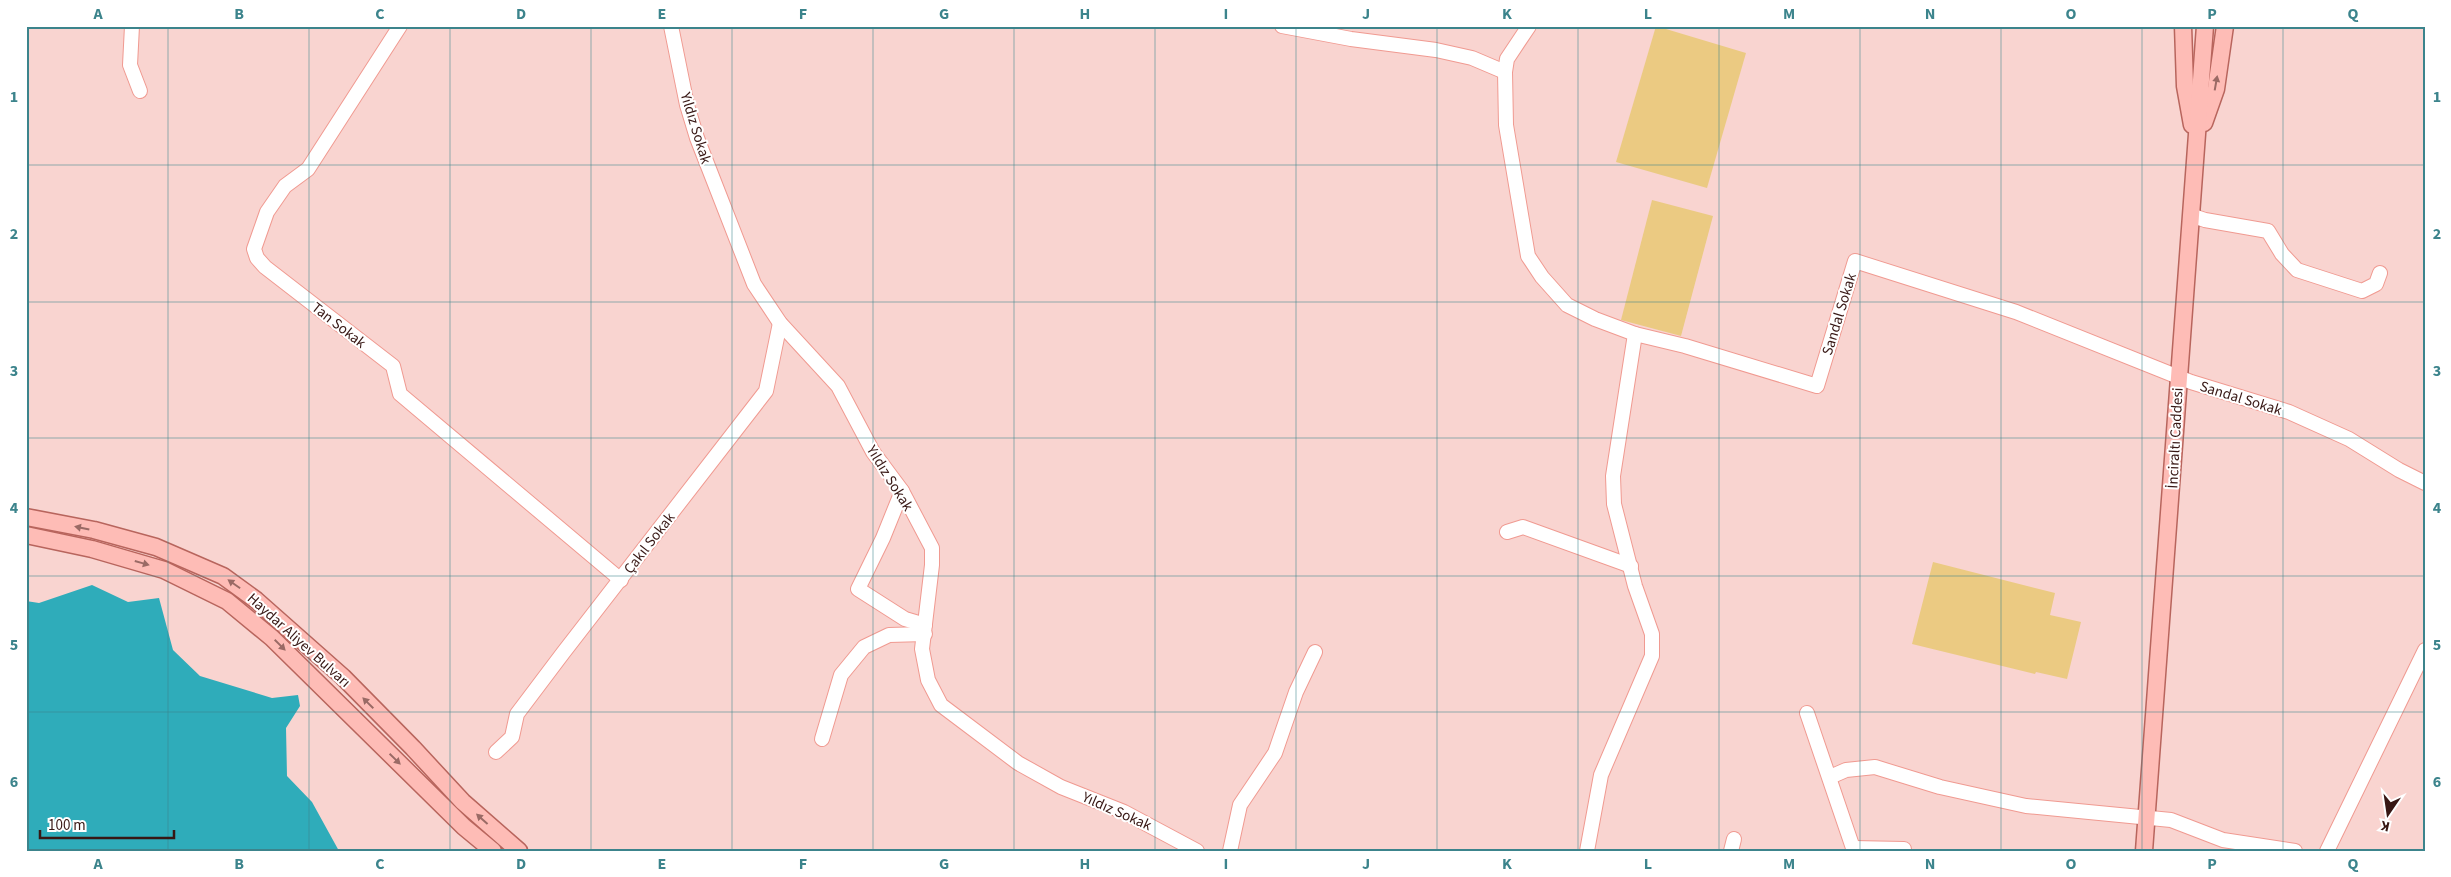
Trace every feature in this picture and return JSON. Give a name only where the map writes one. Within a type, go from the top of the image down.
[{"type":"main road","points":[[2183,26],[2185,86],[2196,146]]},
{"type":"main road","name":"İnciraltı Caddesi","points":[[2144,851],[2206,26]]},
{"type":"main road","points":[[2196,146],[2216,89],[2225,26]]},
{"type":"main road","name":"Haydar Aliyev Bulvarı","points":[[26,517],[94,530],[156,547],[223,576],[256,600],[343,678],[413,748],[463,802],[519,851]]},
{"type":"main road","name":"Haydar Aliyev Bulvarı","points":[[26,535],[92,549],[164,570],[227,601],[272,638],[464,827],[493,851]]},
{"type":"street","points":[[132,26],[130,65],[140,91]]},
{"type":"street","name":"Tan Sokak","points":[[400,26],[308,169],[285,186],[267,212],[254,249],[257,258],[265,267],[393,366],[400,394],[621,580]]},
{"type":"street","name":"Yıldız Sokak","points":[[671,26],[687,105],[697,138],[754,284],[780,323],[838,386],[873,452],[902,491],[932,548],[932,565],[922,649],[928,680],[941,705],[959,721],[1018,763],[1061,787],[1124,812],[1197,851]]},
{"type":"street","points":[[1282,26],[1390,45],[1436,50],[1472,58],[1505,72]]},
{"type":"street","name":"Sandal Sokak","points":[[1529,26],[1507,59],[1505,72],[1506,125],[1528,256],[1542,277],[1567,305],[1595,319],[1635,334],[1685,346],[1817,386],[1855,261],[2016,312],[2191,382],[2289,412],[2349,439],[2399,470],[2425,483]]},
{"type":"street","points":[[2193,216],[2205,220],[2268,231],[2282,254],[2297,270],[2362,291],[2376,284],[2380,273]]},
{"type":"street","name":"Çakıl Sokak","points":[[496,752],[512,737],[517,714],[766,391],[780,323]]},
{"type":"street","points":[[1587,851],[1601,775],[1652,656],[1652,634],[1635,586],[1614,504],[1613,476],[1635,334]]},
{"type":"street","points":[[902,491],[883,538],[858,589],[904,619],[925,629]]},
{"type":"street","points":[[1507,532],[1523,527],[1631,566]]},
{"type":"street","points":[[822,740],[841,676],[864,647],[889,636],[925,629]]},
{"type":"street","points":[[2327,851],[2425,650]]},
{"type":"street","points":[[1230,851],[1240,805],[1275,753],[1296,692],[1315,652]]},
{"type":"street","points":[[1807,713],[1853,850],[1904,849],[1904,851]]},
{"type":"street","points":[[1830,777],[1846,770],[1875,767],[1940,787],[2026,806],[2171,820],[2223,840],[2295,851]]},
{"type":"shaded area","points":[[1656,26],[1746,53],[1707,188],[1616,162]]},
{"type":"shaded area","points":[[1652,200],[1713,216],[1681,336],[1621,320]]},
{"type":"shaded area","points":[[1933,562],[2055,593],[2050,615],[2081,622],[2067,679],[2036,672],[2035,674],[1912,644]]},
{"type":"water","points":[[92,585],[128,602],[159,598],[173,650],[200,676],[272,698],[298,695],[300,706],[286,728],[287,776],[312,802],[339,851],[26,851],[26,601],[39,603]]}]
